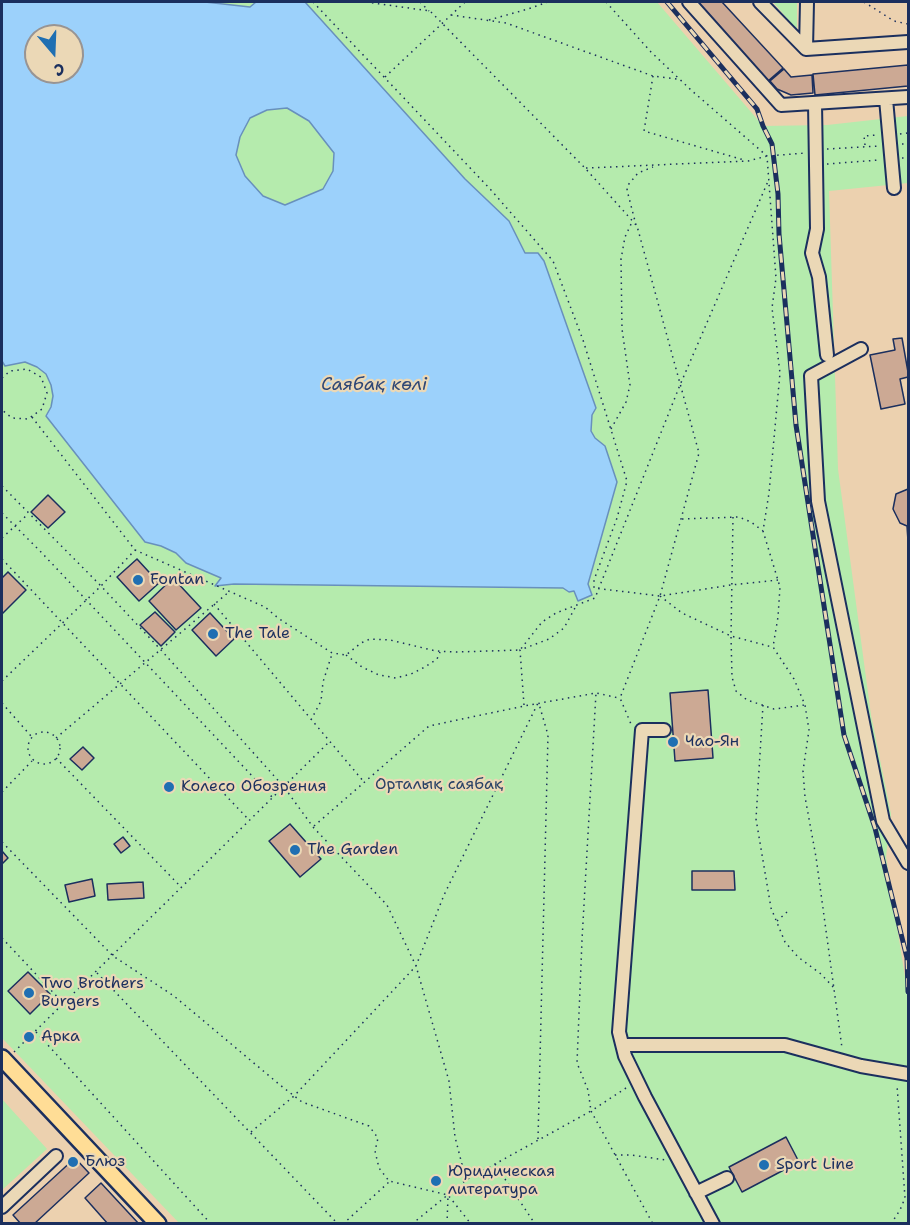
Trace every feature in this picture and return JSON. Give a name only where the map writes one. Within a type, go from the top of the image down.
[{"type":"main road","points":[[8,1055],[158,1224]]},
{"type":"street","points":[[689,2],[781,105],[909,97]]},
{"type":"street","points":[[760,2],[806,49],[909,42]]},
{"type":"street","points":[[806,49],[807,2]]},
{"type":"street","points":[[886,99],[894,188]]},
{"type":"street","points":[[815,103],[817,229],[812,253],[819,277],[827,355]]},
{"type":"street","points":[[861,349],[811,376],[818,501],[883,821],[909,863]]},
{"type":"street","points":[[664,730],[642,730],[620,1032],[625,1056],[637,1082],[713,1224]]},
{"type":"street","points":[[622,1045],[785,1045],[844,1062],[903,1073]]},
{"type":"street","points":[[2,1207],[56,1156]]},
{"type":"street","points":[[696,1193],[726,1178]]},
{"type":"path","points":[[313,2],[491,190],[553,261],[583,340],[627,481],[617,518],[594,580],[594,588],[660,596],[778,580]]},
{"type":"path","points":[[366,2],[430,11]]},
{"type":"path","points":[[420,2],[585,168],[636,226]]},
{"type":"path","points":[[384,78],[465,2]]},
{"type":"path","points":[[487,20],[548,2]]},
{"type":"path","points":[[606,2],[651,52],[767,156],[776,278],[772,308],[780,373],[769,493],[763,531],[780,587],[774,647],[794,680],[805,705],[809,730],[803,771],[805,797],[836,990],[844,1062]]},
{"type":"path","points":[[864,2],[894,21],[909,24]]},
{"type":"path","points":[[451,15],[506,23],[653,75],[680,79]]},
{"type":"path","points":[[653,75],[644,131],[748,161]]},
{"type":"path","points":[[817,155],[909,144]]},
{"type":"path","points":[[585,168],[748,161],[767,156],[909,158]]},
{"type":"path","points":[[632,725],[620,698],[660,596],[699,453],[627,190],[628,185],[638,173],[656,165]]},
{"type":"path","points":[[524,706],[520,650],[542,622],[595,598],[680,385],[769,178]]},
{"type":"path","points":[[611,429],[626,402],[630,384],[622,329],[621,258],[625,237],[633,222]]},
{"type":"path","points":[[2,376],[18,368],[27,369],[41,377],[47,393],[42,409],[32,417],[20,420],[2,411]]},
{"type":"path","points":[[32,417],[135,550],[265,607],[332,653],[346,655],[362,667],[379,675],[396,678],[411,674],[437,659],[441,651]]},
{"type":"path","points":[[2,486],[161,650],[284,787],[313,827],[387,905],[416,966],[449,1081],[454,1137],[466,1180]]},
{"type":"path","points":[[2,513],[273,798]]},
{"type":"path","points":[[2,538],[28,514]]},
{"type":"path","points":[[681,519],[740,517],[763,531]]},
{"type":"path","points":[[733,518],[730,636],[732,677],[736,691],[747,700],[774,708],[805,705]]},
{"type":"path","points":[[2,681],[135,550]]},
{"type":"path","points":[[2,559],[250,820]]},
{"type":"path","points":[[56,738],[231,591]]},
{"type":"path","points":[[660,596],[682,613],[730,636],[774,647]]},
{"type":"path","points":[[214,604],[364,783]]},
{"type":"path","points":[[346,655],[370,639],[390,640],[441,651],[520,650],[549,639],[564,628],[576,605]]},
{"type":"path","points":[[311,721],[321,701],[323,682],[332,653]]},
{"type":"path","points":[[313,827],[429,726],[596,693],[620,698]]},
{"type":"path","points":[[596,693],[582,940],[578,1063],[588,1090],[591,1112],[652,1224]]},
{"type":"path","points":[[2,703],[32,736]]},
{"type":"path","points":[[251,1132],[294,1096],[416,966],[444,895],[538,703]]},
{"type":"path","points":[[538,703],[548,735],[538,1141]]},
{"type":"path","points":[[763,705],[756,819],[771,908],[785,942],[798,957],[821,974],[836,990]]},
{"type":"path","points":[[42,732],[52,734],[60,748],[56,758],[48,764],[33,760],[28,751],[32,736],[42,732]]},
{"type":"path","points":[[8,1055],[113,956],[329,742]]},
{"type":"path","points":[[56,758],[182,888]]},
{"type":"path","points":[[2,792],[33,760]]},
{"type":"path","points":[[2,842],[113,956],[174,996],[302,1102],[369,1126],[378,1137],[375,1151],[379,1168],[389,1181],[448,1195],[471,1224]]},
{"type":"path","points":[[777,921],[787,912]]},
{"type":"path","points":[[2,938],[64,1003]]},
{"type":"path","points":[[96,972],[338,1224]]},
{"type":"path","points":[[35,1031],[211,1224]]},
{"type":"path","points":[[891,1224],[905,1198],[897,1102],[903,1073]]},
{"type":"path","points":[[412,1224],[466,1180],[591,1112],[637,1082]]},
{"type":"path","points":[[615,1155],[679,1161]]},
{"type":"path","points":[[495,1163],[535,1224]]},
{"type":"path","points":[[343,1224],[389,1181]]},
{"type":"path","points":[[447,1224],[448,1195]]},
{"type":"green space","name":"Орталық саябақ","points":[[2,2],[657,2],[763,126],[827,125],[908,116],[908,183],[829,191],[838,469],[871,715],[891,814],[886,857],[905,977],[908,979],[908,1223],[179,1223],[2,1038]]},
{"type":"green space","points":[[773,2],[797,2],[797,30]]},
{"type":"green space","points":[[2,1099],[47,1149],[2,1190]]},
{"type":"water","name":"Саябақ көлі","points":[[2,2],[205,2],[250,7],[256,2],[305,2],[465,179],[509,221],[525,253],[538,253],[544,261],[596,408],[592,415],[591,431],[595,438],[605,446],[617,482],[588,584],[592,595],[578,601],[574,591],[569,592],[563,588],[234,584],[215,586],[221,578],[186,563],[176,553],[145,542],[46,416],[53,396],[46,374],[25,362],[5,366],[2,361]],"holes":[[[287,108],[309,121],[334,153],[333,171],[323,189],[285,205],[263,196],[245,176],[236,155],[240,137],[250,118],[267,110]]]},
{"type":"building","points":[[695,2],[722,2],[783,68],[768,81]]},
{"type":"building","points":[[908,65],[908,86],[815,95],[813,74]]},
{"type":"building","points":[[784,69],[791,77],[812,75],[813,93],[791,95],[777,89],[770,81]]},
{"type":"building","points":[[902,338],[908,372],[908,377],[900,379],[905,404],[881,409],[870,355],[895,350],[893,339]]},
{"type":"building","points":[[908,489],[908,541],[907,526],[900,523],[893,509],[896,494]]},
{"type":"building","points":[[48,495],[65,512],[48,528],[31,512]]},
{"type":"building","name":"Fontan","points":[[137,559],[159,583],[139,601],[117,577]]},
{"type":"building","points":[[8,572],[26,590],[2,614],[2,578]]},
{"type":"building","points":[[173,578],[201,608],[176,630],[149,601]]},
{"type":"building","points":[[155,612],[175,632],[161,646],[140,625]]},
{"type":"building","name":"The Tale","points":[[210,613],[234,639],[216,656],[192,630]]},
{"type":"building","points":[[708,690],[713,758],[675,761],[670,693]]},
{"type":"building","points":[[83,747],[94,758],[82,770],[70,759]]},
{"type":"building","name":"The Garden","points":[[290,824],[321,859],[300,877],[269,841]]},
{"type":"building","points":[[123,837],[130,846],[121,853],[114,844]]},
{"type":"building","points":[[2,851],[8,858],[2,864]]},
{"type":"building","points":[[692,871],[734,871],[735,890],[692,890]]},
{"type":"building","points":[[92,879],[95,896],[69,902],[65,885]]},
{"type":"building","points":[[143,882],[144,898],[108,900],[107,884]]},
{"type":"building","name":"Two Brothers Burgers","points":[[28,972],[50,994],[30,1014],[8,991]]},
{"type":"building","name":"Sport Line","points":[[786,1137],[799,1162],[742,1192],[729,1167]]},
{"type":"building","points":[[75,1158],[89,1173],[34,1224],[21,1224],[13,1215]]},
{"type":"building","points":[[101,1183],[139,1224],[108,1224],[85,1198]]},
{"type":"railway","points":[[667,2],[757,109],[772,144],[796,425],[844,735],[875,828],[907,958],[908,992]]},
{"type":"place","name":"Fontan","points":[[138,580]]},
{"type":"place","name":"The Tale","points":[[213,634]]},
{"type":"place","name":"Чао-Ян","points":[[673,742]]},
{"type":"place","name":"Колесо Обозрения","points":[[169,787]]},
{"type":"place","name":"The Garden","points":[[295,850]]},
{"type":"place","name":"Two Brothers Burgers","points":[[29,993]]},
{"type":"place","name":"Арка","points":[[29,1037]]},
{"type":"place","name":"Блюз","points":[[73,1162]]},
{"type":"place","name":"Sport Line","points":[[764,1165]]},
{"type":"place","name":"Юридическая литература","points":[[436,1181]]}]
